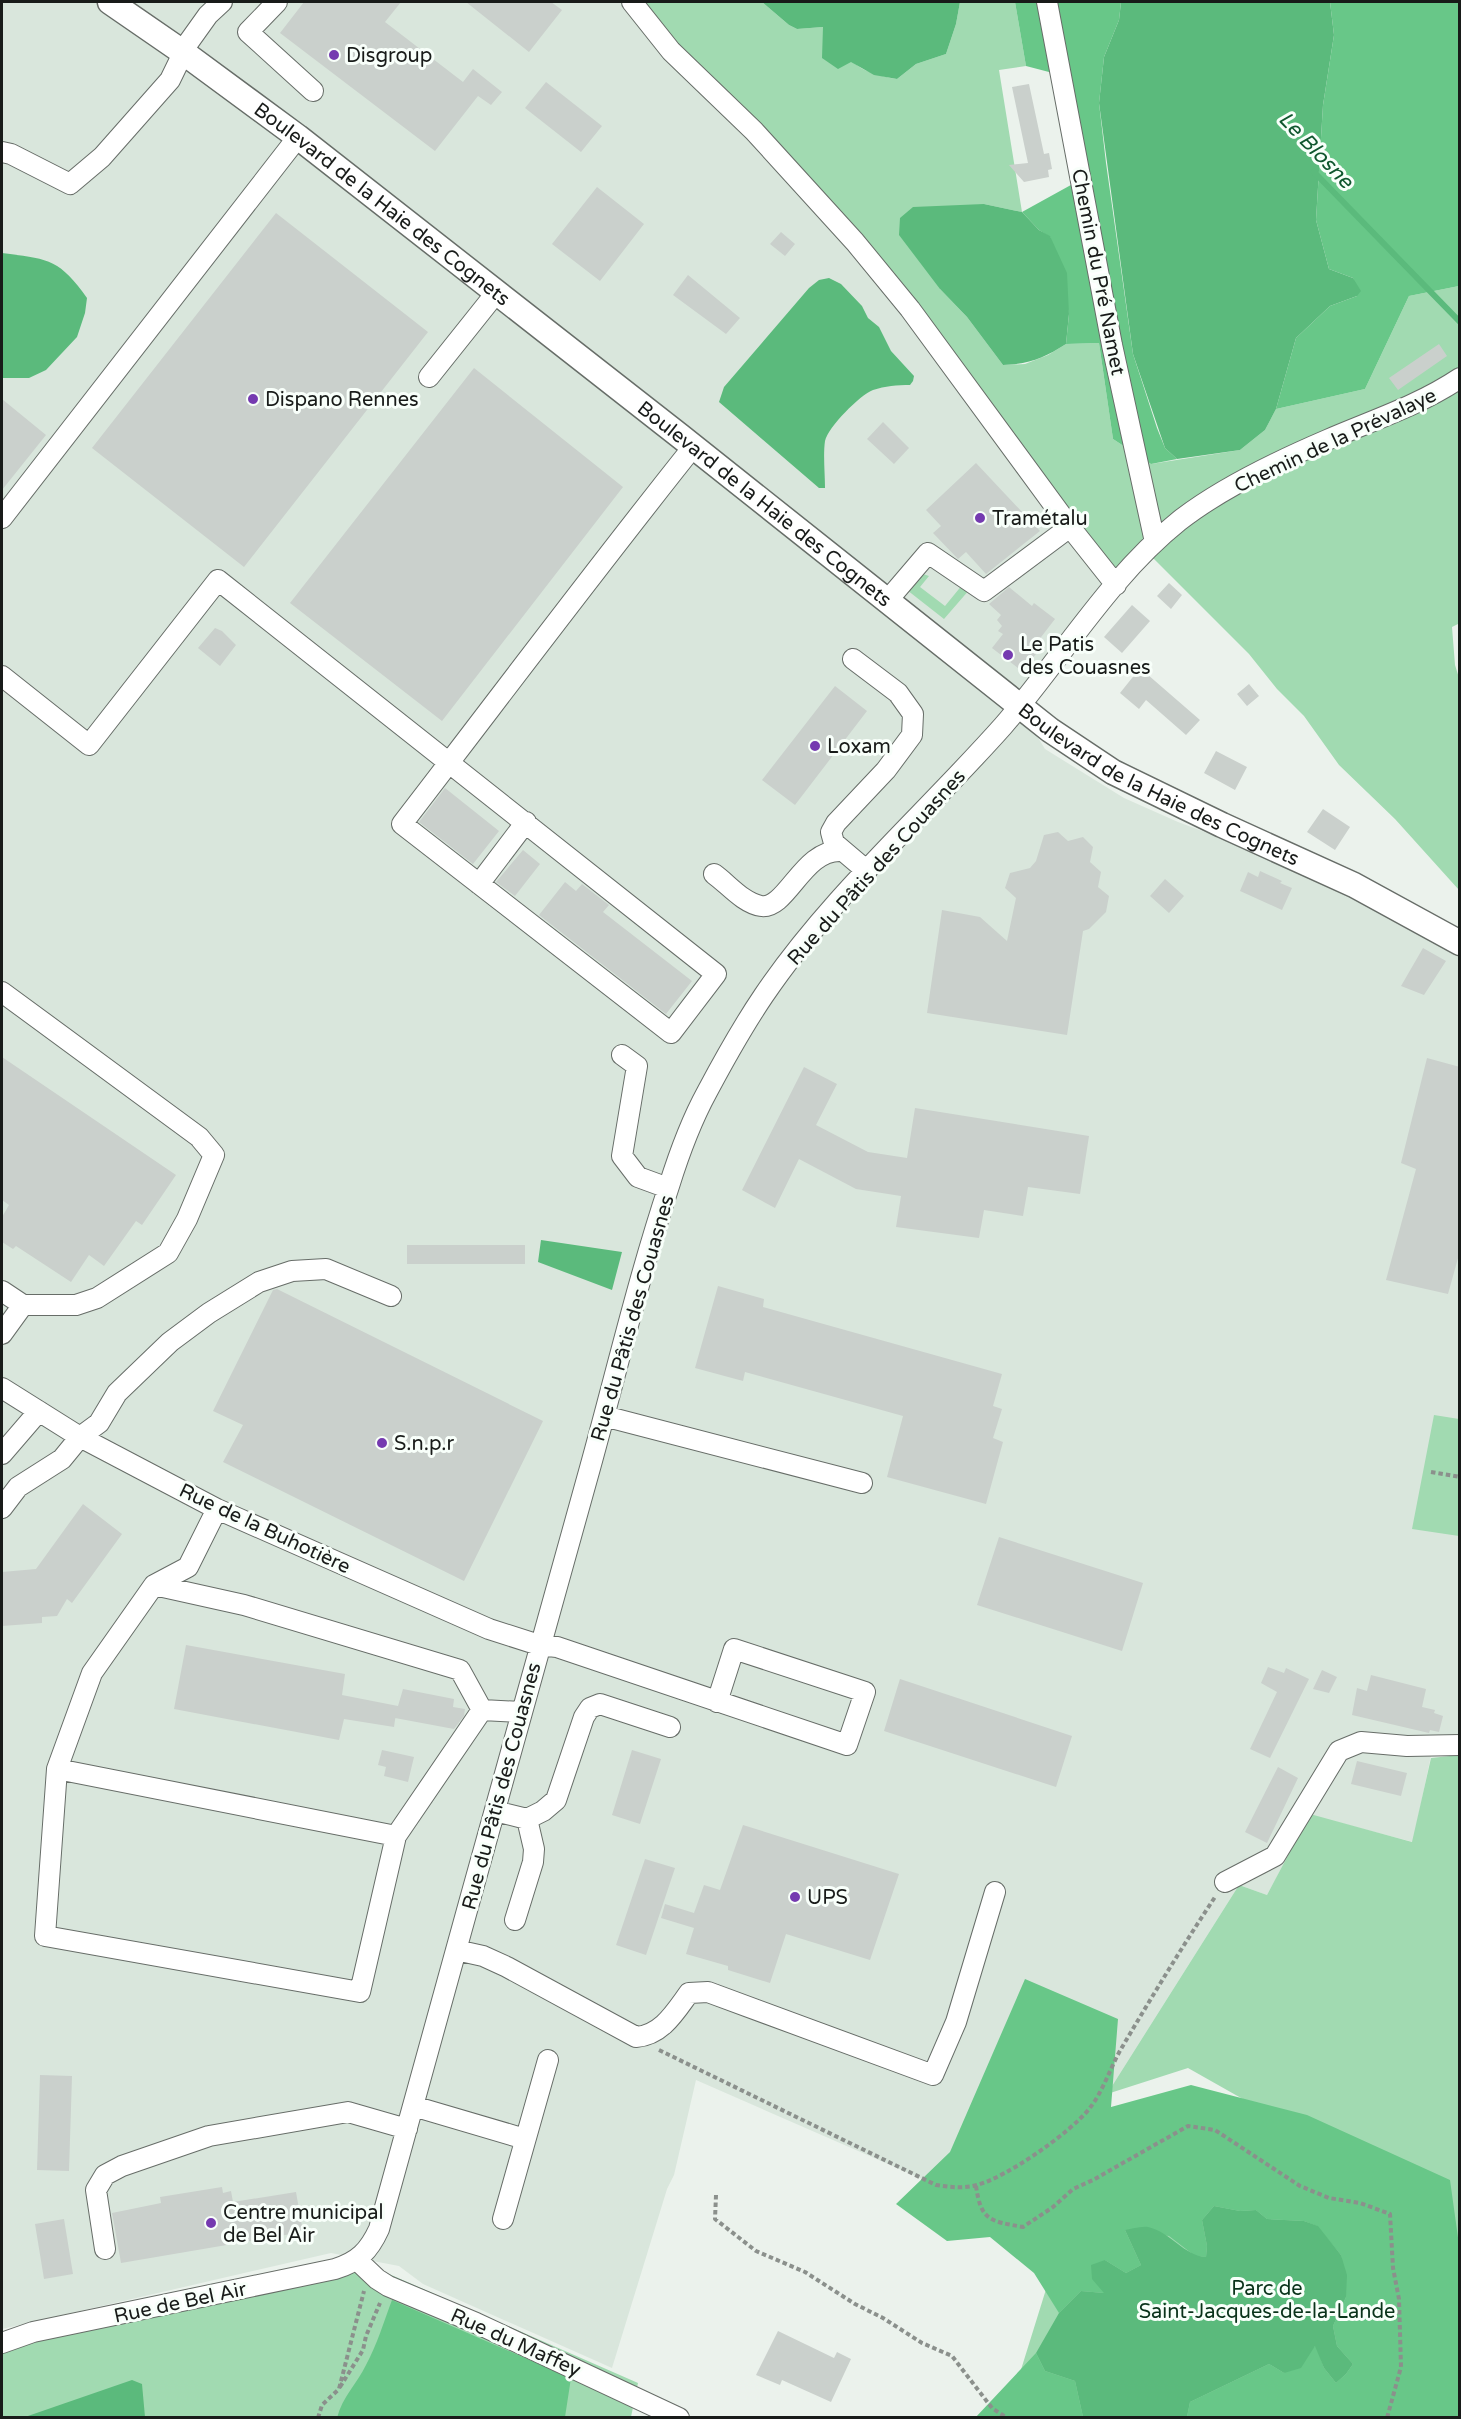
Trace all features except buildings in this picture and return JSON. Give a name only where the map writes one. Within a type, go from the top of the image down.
[{"type":"main road","name":"Boulevard de la Haie des Cognets","points":[[110,2],[298,137],[1050,730],[1113,772],[1354,885],[1460,944]]},
{"type":"street","points":[[2,152],[11,154],[70,184],[102,157],[170,80],[188,43],[208,15],[222,2]]},
{"type":"street","points":[[277,2],[248,32],[313,91]]},
{"type":"street","points":[[632,2],[671,51],[754,130],[862,250],[910,309],[1116,585]]},
{"type":"street","name":"Chemin du Pré Namet","points":[[1047,2],[1114,356],[1155,542]]},
{"type":"street","points":[[2,518],[298,137]]},
{"type":"street","points":[[429,377],[496,292]]},
{"type":"street","name":"Chemin de la Prévalaye","points":[[1180,520],[1256,473],[1329,439],[1410,408],[1460,378]]},
{"type":"street","points":[[2,676],[89,745],[218,580],[450,762],[526,822],[716,974],[671,1033],[402,824],[450,762],[693,447]]},
{"type":"street","name":"Rue du Pâtis des Couasnes","points":[[357,2260],[366,2253],[379,2229],[653,1231],[679,1154],[701,1103],[765,993],[813,932],[867,871],[978,754],[1019,707],[1116,585],[1155,542],[1180,520]]},
{"type":"street","points":[[887,601],[928,553],[984,591],[1070,526]]},
{"type":"street","points":[[853,659],[898,693],[913,714],[912,735],[886,770],[833,828],[832,839],[842,851],[867,871]]},
{"type":"street","points":[[479,884],[526,822]]},
{"type":"street","points":[[714,874],[746,900],[762,906],[774,903],[821,855],[833,850],[842,851]]},
{"type":"street","points":[[2,992],[199,1137],[214,1155],[187,1219],[168,1253],[91,1300],[66,1305],[23,1305],[2,1291]]},
{"type":"street","points":[[622,1055],[637,1066],[621,1156],[638,1177],[668,1188]]},
{"type":"street","points":[[2,1508],[18,1487],[62,1459],[80,1437],[99,1423],[117,1394],[170,1342],[210,1312],[259,1282],[292,1271],[326,1269],[391,1296]]},
{"type":"street","points":[[2,1334],[23,1305]]},
{"type":"street","name":"Rue de la Buhotière","points":[[2,1388],[80,1437],[217,1509],[489,1629],[539,1645],[557,1647],[717,1702],[848,1745],[865,1692],[734,1648],[717,1702]]},
{"type":"street","points":[[2,1454],[39,1411]]},
{"type":"street","points":[[604,1416],[862,1483]]},
{"type":"street","points":[[217,1509],[188,1567],[154,1585],[92,1673],[57,1769],[45,1936],[360,1992],[396,1836],[482,1710]]},
{"type":"street","points":[[154,1585],[244,1605],[460,1670],[482,1710]]},
{"type":"street","points":[[495,1811],[527,1819],[543,1812],[556,1800],[584,1717],[590,1708],[600,1704],[670,1727]]},
{"type":"street","points":[[482,1710],[521,1712]]},
{"type":"street","points":[[1225,1882],[1275,1856],[1339,1751],[1360,1742],[1407,1746],[1456,1747],[1460,1745]]},
{"type":"street","points":[[57,1769],[396,1836]]},
{"type":"street","points":[[514,1920],[534,1849],[527,1819]]},
{"type":"street","points":[[456,1950],[483,1956],[507,1967],[636,2037],[645,2036],[660,2027],[689,1993],[708,1992],[933,2075],[956,2022],[995,1892]]},
{"type":"street","points":[[503,2219],[548,2060]]},
{"type":"street","points":[[413,2106],[525,2139]]},
{"type":"street","points":[[105,2248],[96,2190],[105,2175],[122,2166],[208,2136],[348,2112],[406,2129]]},
{"type":"street","name":"Rue du Maffey","points":[[357,2260],[377,2279],[389,2286],[476,2323],[679,2418]]},
{"type":"street","name":"Rue de Bel Air","points":[[2,2343],[33,2332],[335,2269],[357,2260]]},
{"type":"path","points":[[1431,1472],[1460,1477]]},
{"type":"path","points":[[636,2037],[669,2056],[936,2185],[962,2188],[975,2186],[988,2181],[1053,2143],[1091,2108],[1120,2052],[1160,1984],[1225,1882]]},
{"type":"path","points":[[975,2186],[979,2208],[994,2222],[1023,2227],[1053,2207],[1073,2189],[1188,2126],[1215,2130],[1300,2186],[1329,2198],[1360,2203],[1389,2214],[1393,2268],[1399,2299],[1401,2367],[1387,2418]]},
{"type":"path","points":[[716,2195],[715,2220],[756,2251],[805,2272],[922,2343],[952,2356],[992,2408],[1007,2418]]},
{"type":"path","points":[[339,2389],[366,2286],[357,2260]]},
{"type":"path","points":[[318,2418],[322,2405],[339,2389],[363,2350],[372,2321],[389,2286]]},
{"type":"shaded area","points":[[2,2],[623,2],[754,134],[896,299],[1113,577],[1019,707],[1045,749],[1124,798],[1178,822],[1242,846],[1355,896],[1459,956],[1459,1739],[1433,1746],[1413,1842],[1310,1815],[1267,1895],[1239,1885],[1107,2094],[936,2185],[696,2080],[674,2175],[667,2189],[612,2368],[423,2284],[399,2266],[331,2253],[2,2329]]},
{"type":"shaded area","points":[[1015,2],[1121,2],[1119,20],[1104,57],[1099,103],[1106,163],[1133,354],[1165,448],[1177,459],[1151,464],[1113,439],[1099,343],[1066,344],[1069,314],[1056,253],[1050,237],[1039,230],[1022,212],[1089,175],[1072,78],[1026,66]]},
{"type":"shaded area","points":[[1330,2],[1459,2],[1459,286],[1409,296],[1365,389],[1276,409],[1296,338],[1330,306],[1357,296],[1353,278],[1329,269],[1316,220],[1323,105],[1334,35]]},
{"type":"shaded area","points":[[1025,1979],[1118,2019],[1111,2107],[1191,2085],[1307,2115],[1450,2180],[1460,2252],[1459,2417],[1187,2417],[1190,2402],[1269,2364],[1284,2373],[1316,2345],[1324,2368],[1336,2383],[1353,2364],[1337,2346],[1333,2326],[1346,2297],[1341,2255],[1317,2226],[1304,2221],[1267,2219],[1256,2210],[1240,2211],[1214,2206],[1202,2220],[1207,2246],[1206,2257],[1195,2256],[1169,2236],[1125,2230],[1141,2265],[1126,2273],[1105,2260],[1104,2293],[1081,2291],[1059,2313],[1034,2273],[990,2237],[947,2241],[896,2204],[950,2152]]},
{"type":"shaded area","points":[[392,2300],[571,2378],[565,2417],[337,2418],[342,2404],[370,2357]]},
{"type":"shaded area","points":[[1036,2353],[1045,2371],[1075,2381],[1083,2417],[975,2418]]},
{"type":"green space","points":[[623,2],[762,2],[797,29],[823,27],[854,63],[871,73],[897,79],[916,64],[946,54],[956,24],[960,2],[1015,2],[1026,66],[999,70],[1022,212],[984,204],[940,289],[967,317],[1003,365],[1025,364],[1048,355],[1066,344],[1099,343],[1113,439],[1151,464],[1240,450],[1265,430],[1276,409],[1365,389],[1409,296],[1459,286],[1460,623],[1452,627],[1455,665],[1460,681],[1459,890],[1395,819],[1339,765],[1304,716],[1277,689],[1249,654],[1154,559],[1133,555],[1113,577],[896,299]]},
{"type":"green space","points":[[920,573],[929,576],[920,587],[945,606],[963,584],[970,589],[944,619],[907,590]]},
{"type":"green space","points":[[1434,1415],[1459,1419],[1459,1536],[1412,1529]]},
{"type":"green space","name":"Parc de Saint-Jacques-de-la-Lande","points":[[1459,1755],[1459,2417],[1006,2418],[1066,2225],[1305,2134],[1188,2068],[1107,2094],[1239,1885],[1267,1895],[1310,1814],[1412,1842],[1431,1758]]},
{"type":"green space","points":[[357,2260],[638,2383],[631,2417],[2,2417],[2,2343]]},
{"type":"water","points":[[762,2],[960,2],[956,24],[946,54],[916,64],[897,79],[874,75],[851,62],[838,69],[822,58],[823,27],[797,29]]},
{"type":"water","points":[[1121,2],[1330,2],[1334,35],[1323,105],[1316,220],[1329,269],[1353,278],[1361,291],[1357,296],[1330,306],[1296,338],[1276,409],[1265,430],[1240,450],[1177,459],[1165,448],[1133,354],[1099,103],[1104,57],[1119,20]]},
{"type":"water","points":[[984,204],[1022,212],[1039,230],[1050,236],[1067,273],[1069,314],[1066,344],[1036,359],[1003,365],[967,317],[940,289],[899,235],[900,218],[913,207]]},
{"type":"water","points":[[2,253],[41,259],[51,263],[68,275],[87,298],[77,337],[46,370],[29,378],[2,378]]},
{"type":"water","points":[[829,278],[841,284],[862,306],[868,318],[879,327],[891,351],[914,376],[910,385],[887,387],[867,393],[838,420],[825,441],[825,488],[819,488],[719,402],[724,387],[809,288],[819,280]]},
{"type":"water","points":[[541,1240],[622,1252],[612,1290],[538,1262]]},
{"type":"water","points":[[1214,2206],[1240,2211],[1256,2210],[1267,2219],[1304,2221],[1318,2226],[1341,2255],[1347,2275],[1346,2297],[1333,2326],[1337,2346],[1353,2364],[1336,2383],[1324,2368],[1315,2346],[1301,2368],[1284,2373],[1269,2364],[1190,2402],[1187,2417],[1083,2417],[1075,2381],[1045,2371],[1036,2353],[1059,2313],[1081,2291],[1104,2293],[1092,2279],[1091,2265],[1105,2260],[1126,2273],[1141,2265],[1125,2230],[1148,2227],[1164,2234],[1191,2253],[1206,2257],[1207,2246],[1202,2220]]},
{"type":"water","points":[[132,2380],[142,2384],[145,2417],[25,2417]]},
{"type":"waterway","name":"Le Blosne","points":[[1314,172],[1460,322]]},
{"type":"place","name":"Disgroup","points":[[334,55]]},
{"type":"place","name":"Dispano Rennes","points":[[253,399]]},
{"type":"place","name":"Tramétalu","points":[[980,518]]},
{"type":"place","name":"Le Patis des Couasnes","points":[[1008,655]]},
{"type":"place","name":"Loxam","points":[[815,746]]},
{"type":"place","name":"S.n.p.r","points":[[382,1443]]},
{"type":"place","name":"UPS","points":[[795,1897]]},
{"type":"place","name":"Centre municipal de Bel Air","points":[[211,2223]]}]
